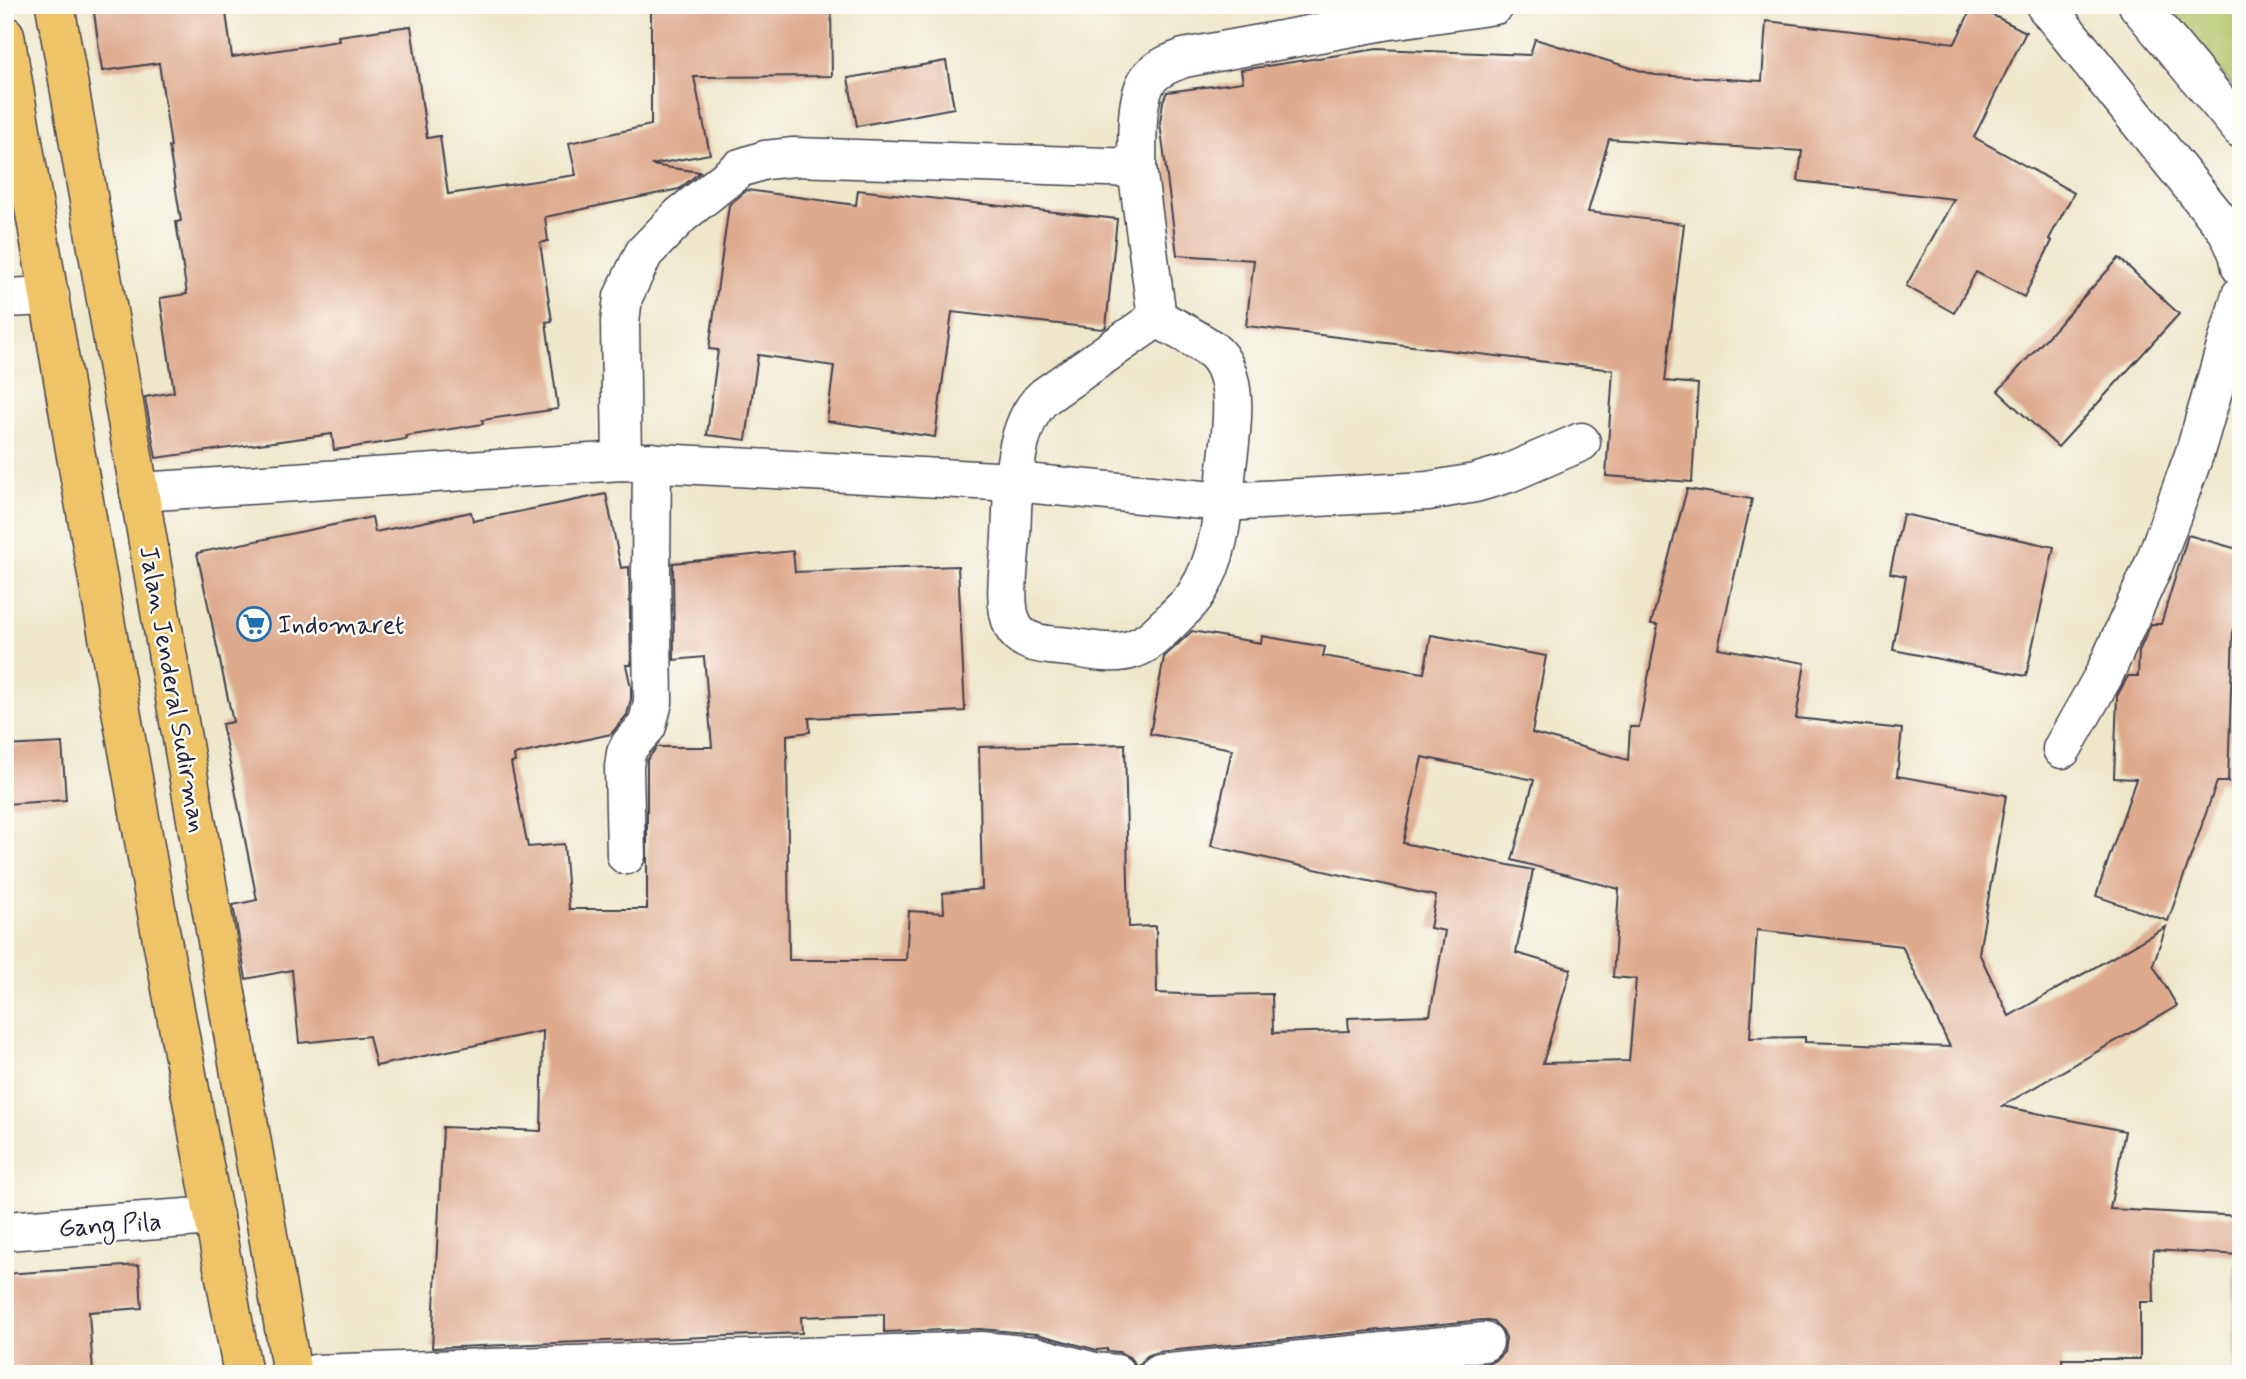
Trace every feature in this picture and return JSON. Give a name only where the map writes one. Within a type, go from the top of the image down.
[{"type":"highway","name":"Jalan Jenderal Sudirman","points":[[55,5],[292,1374]]},
{"type":"highway","points":[[5,35],[154,897],[243,1374]]},
{"type":"street","points":[[1157,318],[1137,168],[1142,93],[1150,77],[1165,65],[1184,58],[1384,20],[1495,5]]},
{"type":"street","points":[[2045,5],[2227,230],[2238,253],[2241,267]]},
{"type":"street","points":[[2137,5],[2241,129]]},
{"type":"street","points":[[626,855],[626,753],[647,726],[653,702],[650,572],[620,322],[623,297],[644,253],[681,215],[740,168],[765,160],[794,157],[1137,168]]},
{"type":"street","points":[[2062,749],[2104,675],[2154,564],[2195,452],[2241,295]]},
{"type":"street","points":[[5,299],[50,296]]},
{"type":"street","points":[[1157,318],[1214,352],[1228,374],[1233,405],[1224,502],[1217,549],[1209,573],[1195,597],[1152,640],[1132,650],[1108,652],[1034,642],[1022,637],[1013,627],[1007,606],[1014,482],[1028,415],[1036,403],[1157,318]]},
{"type":"street","points":[[139,492],[637,461],[1014,482],[1224,502],[1428,491],[1475,483],[1509,473],[1581,442]]},
{"type":"street","name":"Gang Pila","points":[[5,1231],[214,1216]]},
{"type":"street","points":[[1159,1374],[1484,1342]]},
{"type":"street","points":[[315,1374],[981,1351],[1035,1356],[1095,1372],[1116,1374]]},
{"type":"green space","points":[[2168,5],[2241,5],[2241,97]]},
{"type":"green space","points":[[2241,1264],[2241,1374],[2235,1374],[2236,1265]]},
{"type":"building","points":[[93,5],[225,5],[232,57],[339,41],[338,36],[411,26],[427,138],[440,136],[448,194],[576,175],[569,143],[651,125],[651,5],[831,5],[832,76],[694,77],[710,154],[651,165],[700,172],[679,189],[545,217],[548,241],[540,243],[552,321],[546,322],[558,409],[482,420],[483,424],[334,450],[332,434],[156,458],[145,397],[174,392],[160,298],[187,294],[176,222],[181,221],[171,147],[159,63],[102,71]]},
{"type":"building","points":[[1973,5],[2026,32],[1974,137],[2074,193],[2049,239],[2052,241],[2024,297],[1976,272],[1954,313],[1906,286],[1954,199],[1798,181],[1802,151],[1609,139],[1588,212],[1684,224],[1665,381],[1698,384],[1692,482],[1606,476],[1613,370],[1246,326],[1254,260],[1177,255],[1160,123],[1167,92],[1243,82],[1241,70],[1377,49],[1530,55],[1535,39],[1655,75],[1762,81],[1766,21],[1955,43]]},
{"type":"building","points":[[946,61],[954,108],[857,126],[848,78]]},
{"type":"building","points":[[747,190],[856,205],[858,190],[1117,219],[1106,327],[1102,329],[952,312],[935,437],[827,421],[834,366],[758,355],[746,440],[707,435],[718,350],[709,349],[729,205]]},
{"type":"building","points":[[2119,258],[2179,314],[2058,447],[1998,391]]},
{"type":"building","points":[[1687,489],[1752,499],[1718,648],[1805,663],[1796,718],[1902,729],[1897,776],[2006,795],[1979,953],[2009,1016],[2166,927],[2153,965],[2177,1006],[2002,1106],[2125,1131],[2110,1209],[2241,1216],[2241,1255],[2153,1250],[2154,1302],[2140,1302],[2140,1359],[2062,1359],[2062,1374],[1399,1374],[1486,1364],[1496,1360],[1504,1352],[1506,1339],[1494,1322],[1482,1320],[1157,1352],[1136,1365],[1129,1357],[1119,1352],[1097,1350],[1037,1334],[980,1329],[884,1332],[884,1314],[801,1317],[802,1333],[432,1348],[443,1127],[541,1131],[543,1031],[376,1066],[369,1036],[299,1043],[292,970],[246,979],[233,905],[257,900],[222,724],[233,722],[197,553],[372,517],[375,532],[471,512],[473,521],[606,494],[621,568],[629,567],[631,665],[626,665],[631,699],[627,715],[611,734],[514,755],[515,762],[511,763],[528,847],[564,844],[569,909],[647,909],[647,760],[657,747],[712,747],[704,657],[674,660],[673,563],[793,551],[795,572],[958,566],[965,711],[809,718],[810,732],[787,735],[789,960],[906,960],[909,911],[944,913],[943,893],[982,889],[979,747],[1125,744],[1129,927],[1156,926],[1157,993],[1272,994],[1273,1033],[1349,1031],[1348,1018],[1430,1015],[1445,931],[1430,928],[1436,896],[1211,846],[1232,749],[1150,734],[1164,657],[1192,631],[1261,643],[1262,636],[1325,647],[1323,656],[1424,673],[1431,635],[1546,656],[1532,733],[1628,760],[1630,727],[1639,727],[1658,625],[1651,624]],"holes":[[[1422,757],[1534,780],[1512,860],[1619,889],[1613,977],[1636,979],[1629,1061],[1543,1063],[1571,969],[1516,953],[1533,870],[1403,843]],[[1757,930],[1902,946],[1950,1047],[1805,1042],[1805,1037],[1750,1038]]]},
{"type":"building","points":[[1903,514],[2054,547],[2026,676],[1893,650],[1906,576],[1890,573]]},
{"type":"building","points":[[2188,535],[2241,550],[2241,631],[2233,629],[2228,782],[2217,782],[2168,921],[2096,896],[2136,779],[2114,778],[2117,696],[2128,676],[2138,676],[2139,651],[2151,624],[2161,624]]},
{"type":"building","points":[[62,743],[66,800],[5,804],[5,746]]},
{"type":"building","points":[[139,1265],[142,1308],[89,1312],[93,1374],[5,1374],[5,1336],[8,1336],[5,1274]]},
{"type":"place","name":"Indomaret","points":[[254,624]]}]
